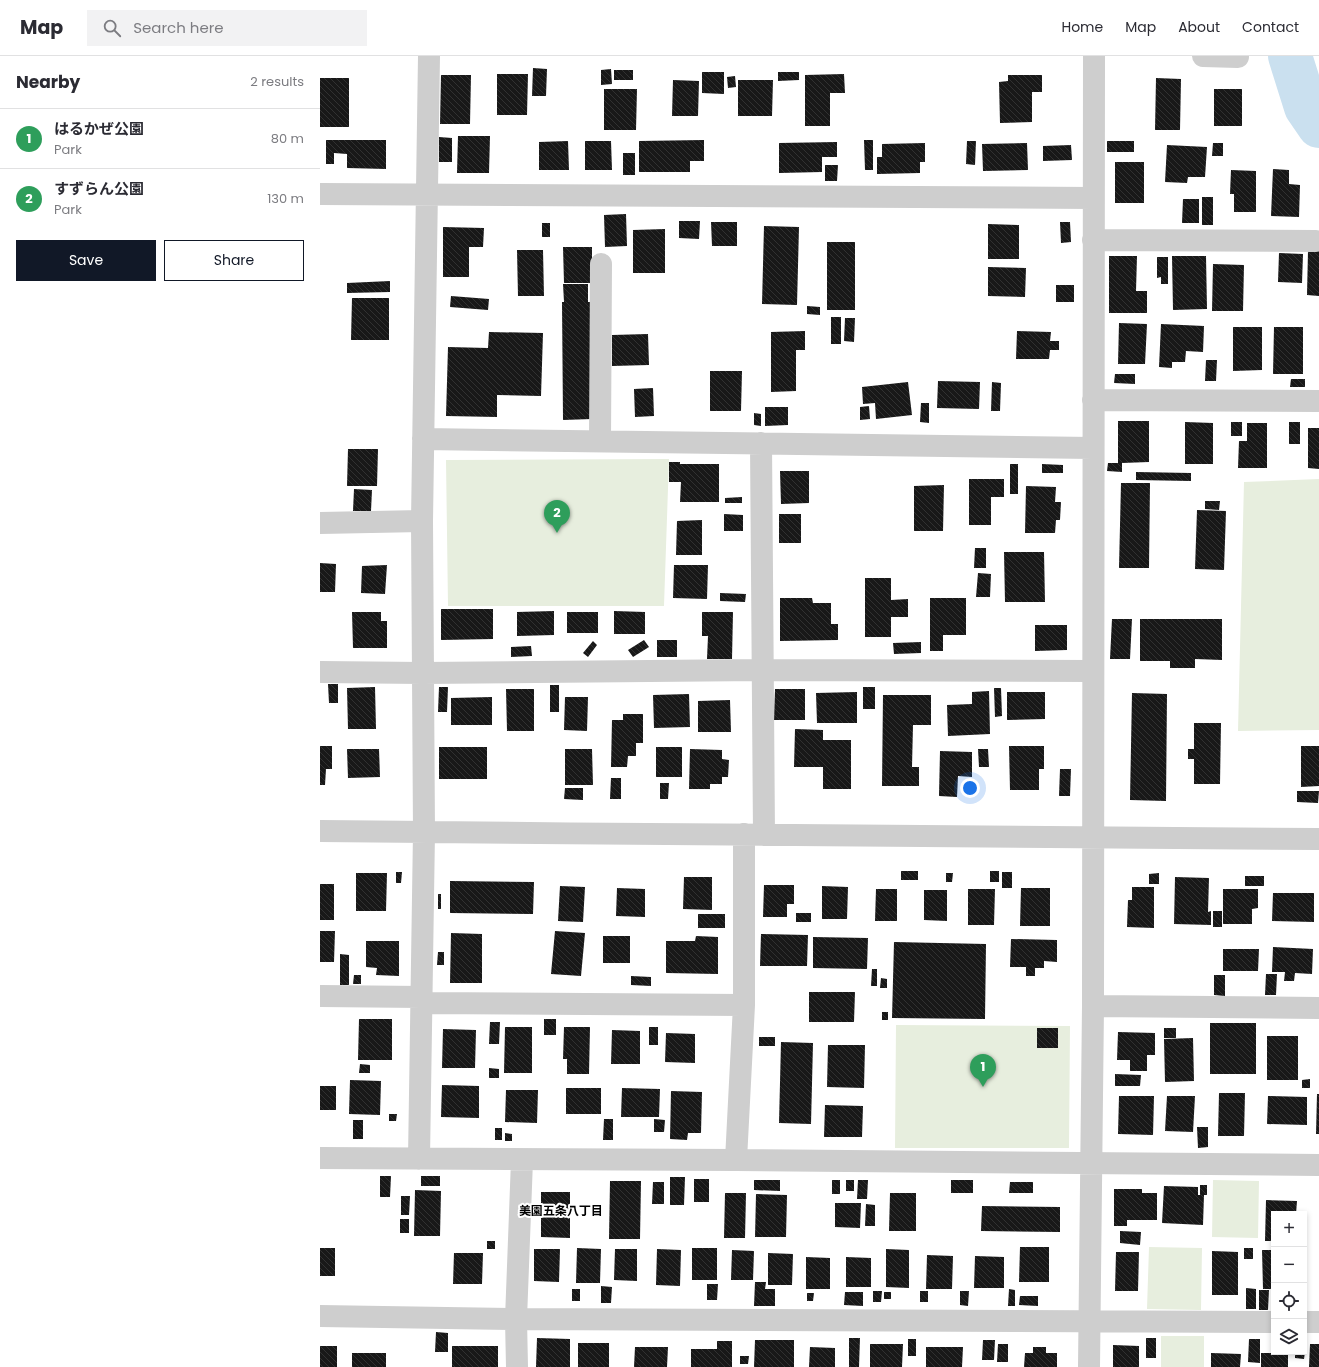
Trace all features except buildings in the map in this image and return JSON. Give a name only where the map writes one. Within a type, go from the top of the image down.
[{"type":"street","points":[[419,1159],[424,832],[422,521],[429,56]]},
{"type":"street","points":[[1089,1367],[1092,1163],[1094,56]]},
{"type":"street","points":[[1203,56],[1238,57]]},
{"type":"street","points":[[320,194],[1093,198]]},
{"type":"street","points":[[1093,240],[1316,241]]},
{"type":"street","points":[[600,441],[602,264]]},
{"type":"street","points":[[1093,400],[1319,401]]},
{"type":"street","points":[[423,439],[1093,448]]},
{"type":"street","points":[[736,1160],[762,670],[761,444]]},
{"type":"street","points":[[320,523],[422,521]]},
{"type":"street","points":[[320,672],[423,673],[762,670],[1092,671]]},
{"type":"street","points":[[320,831],[1319,839]]},
{"type":"street","points":[[320,996],[422,1000],[744,1004]]},
{"type":"street","points":[[1092,1006],[1319,1008]]},
{"type":"street","points":[[320,1158],[1319,1165]]},
{"type":"street","points":[[517,1367],[516,1319],[522,1160]]},
{"type":"street","points":[[320,1316],[516,1319],[1271,1322]]},
{"type":"street","points":[[1307,1322],[1319,1322]]},
{"type":"green space","points":[[669,459],[664,606],[448,606],[446,460]]},
{"type":"green space","points":[[1319,479],[1319,730],[1238,731],[1244,482]]},
{"type":"green space","points":[[896,1025],[1070,1026],[1069,1148],[895,1148]]},
{"type":"green space","points":[[1213,1180],[1259,1181],[1258,1238],[1212,1237]]},
{"type":"green space","points":[[1149,1247],[1202,1248],[1201,1310],[1147,1309]]},
{"type":"green space","points":[[1161,1336],[1204,1336],[1204,1367],[1161,1367]]},
{"type":"waterway","points":[[1290,56],[1306,107],[1319,126]]},
{"type":"place","name":"すずらん公園","points":[[557,533]]},
{"type":"place","name":"はるかぜ公園","points":[[983,1087]]},
{"type":"district","name":"美園五条八丁目","points":[[561,1211]]}]
